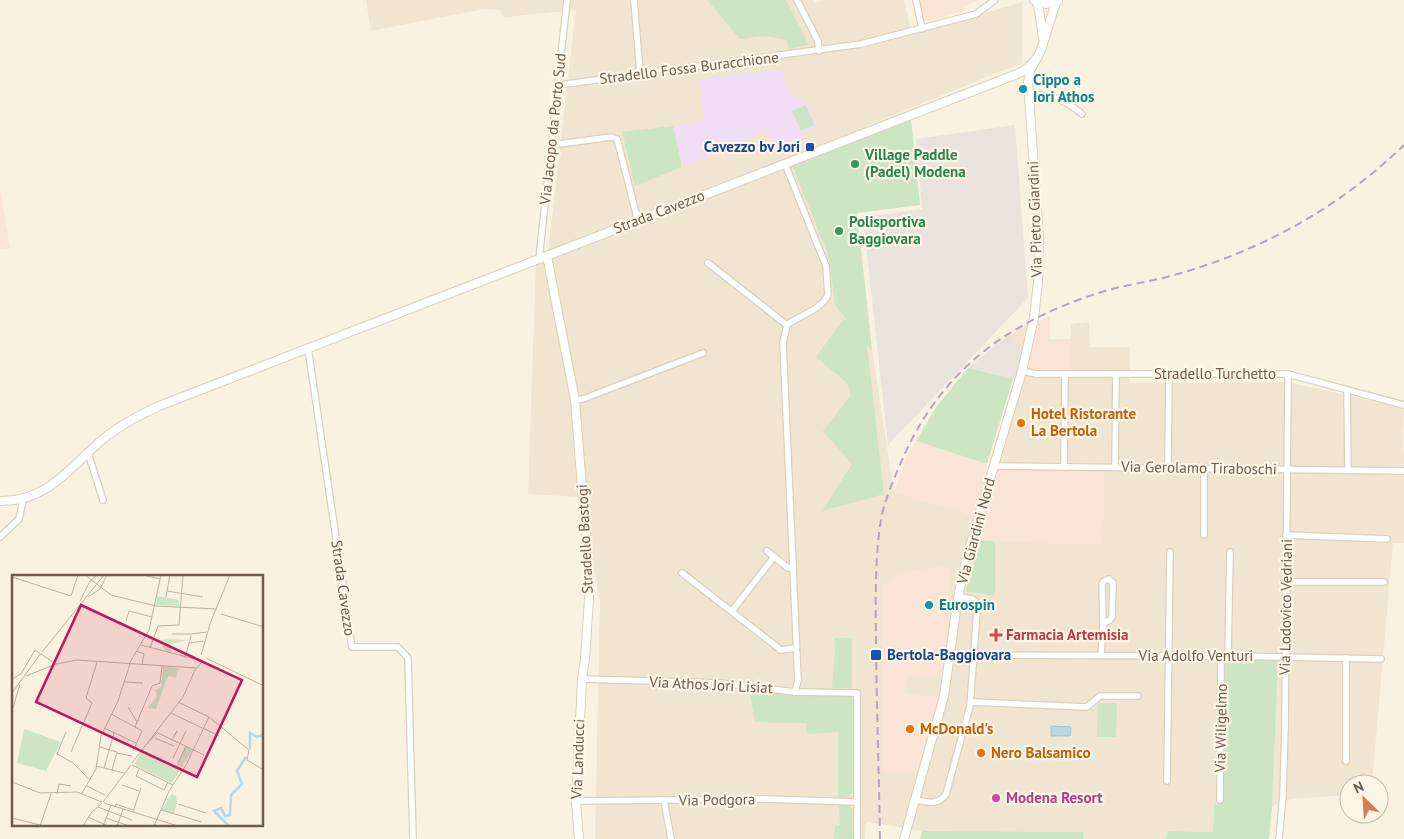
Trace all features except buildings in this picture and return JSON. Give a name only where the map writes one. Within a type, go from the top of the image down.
[{"type":"street","name":"Via Jacopo da Porto Sud","points":[[543,257],[567,0]]},
{"type":"street","points":[[634,0],[640,74]]},
{"type":"street","points":[[797,0],[818,41],[819,51]]},
{"type":"street","points":[[916,0],[922,29]]},
{"type":"street","name":"Stradello Fossa Buracchione","points":[[559,85],[862,44],[976,14],[995,1]]},
{"type":"street","name":"Via Pietro Giardini","points":[[1035,1],[1046,4],[1058,1]]},
{"type":"street","name":"Via Pietro Giardini","points":[[1035,1],[1039,10],[1044,40]]},
{"type":"street","name":"Via Pietro Giardini","points":[[1022,371],[1034,318],[1038,282],[1039,238],[1028,95],[1030,72],[1058,1]]},
{"type":"street","name":"Strada Cavezzo","points":[[0,501],[23,500],[44,490],[56,482],[116,429],[144,413],[1011,76],[1025,70],[1037,58]]},
{"type":"street","points":[[1011,76],[1021,80],[1028,95],[1041,94],[1058,99],[1073,106],[1082,114]]},
{"type":"street","points":[[552,145],[611,136],[617,139],[638,221]]},
{"type":"street","points":[[785,164],[826,266],[828,295],[820,306],[787,325],[783,343],[798,680],[796,692]]},
{"type":"street","name":"Stradello Bastogi","points":[[543,257],[574,400],[588,563],[589,598],[582,679]]},
{"type":"street","points":[[708,263],[787,325]]},
{"type":"street","name":"Strada Cavezzo","points":[[308,348],[352,647],[398,647],[408,658],[413,839]]},
{"type":"street","points":[[574,400],[703,353]]},
{"type":"street","name":"Stradello Turchetto","points":[[1022,371],[1036,374],[1288,374],[1404,405]]},
{"type":"street","name":"Via Giardini Nord","points":[[904,839],[944,696],[958,597],[974,530],[1022,371]]},
{"type":"street","points":[[1168,467],[1169,373]]},
{"type":"street","points":[[1064,466],[1065,374]]},
{"type":"street","points":[[1115,467],[1116,374]]},
{"type":"street","name":"Via Lodovico Vedriani","points":[[1279,839],[1283,795],[1288,374]]},
{"type":"street","points":[[1347,390],[1348,469]]},
{"type":"street","points":[[88,453],[103,500]]},
{"type":"street","name":"Via Gerolamo Tiraboschi","points":[[994,466],[1404,470]]},
{"type":"street","points":[[1204,467],[1204,535]]},
{"type":"street","points":[[0,537],[19,519],[23,500]]},
{"type":"street","points":[[1286,535],[1387,539]]},
{"type":"street","points":[[766,551],[788,568],[793,567]]},
{"type":"street","points":[[1167,781],[1170,552]]},
{"type":"street","name":"Via Wiligelmo","points":[[1220,800],[1224,656],[1230,552]]},
{"type":"street","points":[[732,612],[774,557]]},
{"type":"street","points":[[682,573],[781,650],[796,648]]},
{"type":"street","points":[[1102,655],[1102,584],[1104,581],[1110,580],[1113,583],[1112,617],[1103,624]]},
{"type":"street","points":[[1285,582],[1384,582]]},
{"type":"street","points":[[916,800],[934,803],[946,794],[970,702],[975,655],[976,602],[958,597]]},
{"type":"street","name":"Via Adolfo Venturi","points":[[975,655],[1285,656],[1381,659]]},
{"type":"street","points":[[1346,658],[1346,761]]},
{"type":"street","name":"Via Athos Jori Lisiat","points":[[582,679],[720,683],[796,692],[857,692],[857,802]]},
{"type":"street","name":"Via Landucci","points":[[579,839],[576,801],[582,679]]},
{"type":"street","points":[[970,702],[1087,707],[1100,696],[1138,696]]},
{"type":"street","name":"Via Podgora","points":[[576,801],[763,799],[857,802]]},
{"type":"street","points":[[664,800],[670,839]]},
{"type":"street","points":[[857,802],[857,839]]},
{"type":"shaded area","points":[[366,0],[812,0],[814,3],[826,0],[904,0],[912,35],[1022,2],[1022,63],[788,158],[548,252],[576,10],[505,17],[499,10],[484,9],[371,31]]},
{"type":"shaded area","points":[[919,0],[981,0],[964,6],[965,11],[927,21],[924,15],[922,15]]},
{"type":"shaded area","points":[[782,69],[790,95],[808,103],[817,125],[816,128],[803,134],[803,136],[774,148],[767,131],[682,167],[673,126],[704,121],[699,80]]},
{"type":"shaded area","points":[[911,120],[920,205],[857,213],[872,350],[894,492],[975,516],[968,540],[975,542],[1103,470],[997,470],[1027,367],[1037,370],[1071,370],[1071,324],[1089,322],[1090,347],[1130,347],[1130,383],[1288,382],[1404,408],[1404,543],[1393,543],[1373,774],[1339,774],[1339,796],[1291,799],[1272,806],[1214,804],[1213,832],[1169,831],[1167,832],[1166,839],[1083,839],[1082,832],[922,831],[866,822],[865,839],[595,839],[600,600],[580,497],[528,494],[536,263]]},
{"type":"shaded area","points":[[1015,125],[1028,298],[888,445],[863,217],[922,209],[916,139]]},
{"type":"shaded area","points":[[0,189],[10,248],[0,249]]},
{"type":"shaded area","points":[[1050,316],[1049,339],[1071,339],[1071,370],[1037,370],[1027,367],[1038,321]]},
{"type":"shaded area","points":[[1032,321],[1026,349],[1016,348],[1007,337]]},
{"type":"shaded area","points":[[1007,336],[1016,348],[1026,349],[1017,380],[968,368]]},
{"type":"shaded area","points":[[916,441],[987,464],[975,516],[894,492],[907,456]]},
{"type":"shaded area","points":[[997,470],[1104,470],[1103,544],[975,542]]},
{"type":"shaded area","points":[[942,566],[949,569],[952,620],[949,650],[942,678],[908,675],[905,693],[938,697],[933,721],[918,772],[882,771],[882,587],[890,580],[906,572]]},
{"type":"green space","points":[[707,0],[786,0],[809,45],[789,49],[787,41],[784,39],[763,36],[740,39]]},
{"type":"green space","points":[[806,105],[814,125],[801,131],[792,111]]},
{"type":"green space","name":"Polisportiva Baggiovara","points":[[911,120],[920,205],[857,213],[872,350],[867,345],[884,494],[822,511],[852,464],[823,431],[851,395],[847,383],[816,357],[843,320],[847,320],[835,305],[830,264],[826,249],[792,165]]},
{"type":"green space","points":[[673,126],[682,167],[635,186],[622,132]]},
{"type":"green space","points":[[968,368],[1013,379],[987,464],[916,441],[937,406]]},
{"type":"green space","points":[[980,540],[993,541],[995,543],[994,596],[966,591],[977,542]]},
{"type":"green space","points":[[834,638],[852,638],[852,688],[832,688],[835,652]]},
{"type":"green space","points":[[1221,656],[1278,657],[1269,839],[1166,839],[1167,832],[1169,831],[1213,832],[1214,804],[1220,804]]},
{"type":"green space","points":[[754,689],[801,696],[850,696],[854,700],[853,791],[850,795],[838,798],[838,732],[807,734],[806,723],[755,722],[750,694]]},
{"type":"green space","points":[[1098,703],[1117,703],[1116,737],[1097,737]]},
{"type":"green space","points":[[839,805],[849,805],[852,809],[853,839],[834,839],[835,826],[840,825]]},
{"type":"green space","points":[[922,831],[1083,832],[1083,839],[920,839]]},
{"type":"water","points":[[1051,726],[1071,727],[1070,736],[1051,736]]},
{"type":"railway","points":[[880,839],[876,677],[876,570],[881,519],[899,467],[915,433],[935,403],[957,376],[981,353],[1039,317],[1072,302],[1108,290],[1167,277],[1200,267],[1264,242],[1323,209],[1351,190],[1404,145]]},
{"type":"place","name":"Cippo a Iori Athos","points":[[1023,89]]},
{"type":"place","name":"Cavezzo bv Jori","points":[[810,147]]},
{"type":"place","name":"Village Paddle (Padel) Modena","points":[[855,164]]},
{"type":"place","name":"Polisportiva Baggiovara","points":[[839,231]]},
{"type":"place","name":"Hotel Ristorante La Bertola","points":[[1021,423]]},
{"type":"place","name":"Eurospin","points":[[929,605]]},
{"type":"place","name":"Farmacia Artemisia","points":[[996,635]]},
{"type":"place","name":"Bertola-Baggiovara","points":[[876,655]]},
{"type":"place","name":"McDonald's","points":[[910,729]]},
{"type":"place","name":"Nero Balsamico","points":[[981,753]]},
{"type":"place","name":"Modena Resort","points":[[996,798]]}]
